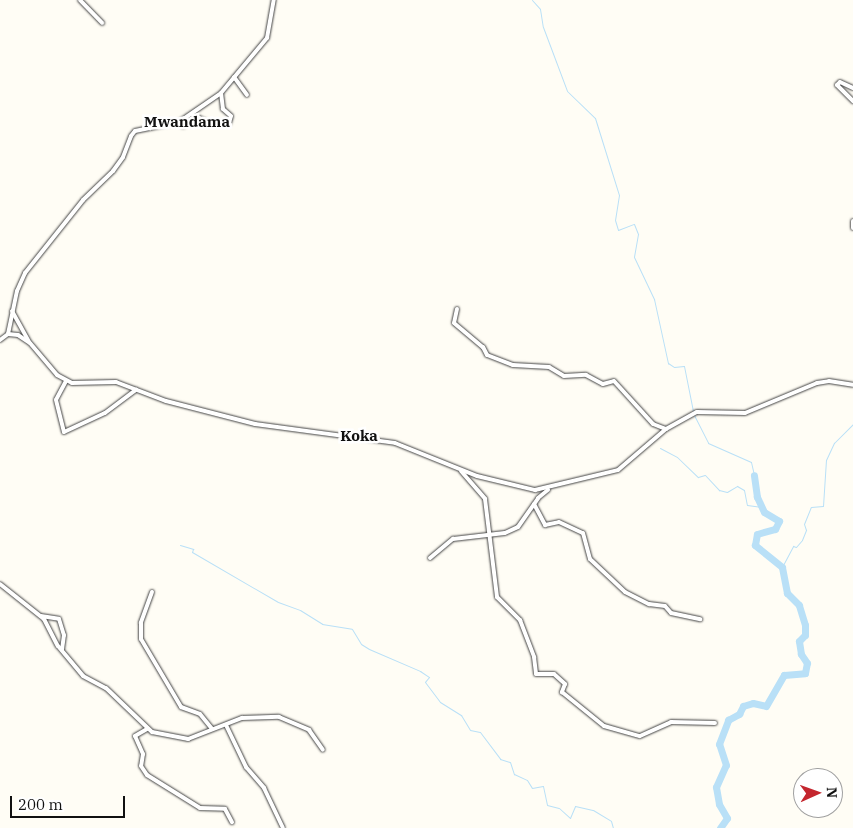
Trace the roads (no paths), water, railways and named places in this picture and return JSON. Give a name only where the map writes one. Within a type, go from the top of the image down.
[{"type":"street","points":[[80,0],[102,23]]},
{"type":"street","points":[[0,340],[8,334],[12,312],[26,273],[82,200],[114,171],[135,131],[179,122],[222,93],[266,38],[274,0]]},
{"type":"street","points":[[234,77],[247,95]]},
{"type":"street","points":[[853,88],[840,82],[837,85],[853,101]]},
{"type":"street","points":[[179,122],[183,126],[199,118],[212,124],[229,123],[232,116],[223,109],[222,93]]},
{"type":"street","points":[[853,222],[853,228]]},
{"type":"street","points":[[457,308],[454,323],[483,347],[487,355],[513,365],[549,367],[564,376],[586,375],[603,384],[614,381],[653,424],[666,429]]},
{"type":"street","points":[[12,312],[30,343],[66,381],[81,384],[116,382],[136,390],[255,424],[395,443],[460,470],[511,486],[550,489],[618,470],[666,429],[694,414],[750,413],[817,383],[829,381],[853,386]]},
{"type":"street","points":[[8,334],[30,343]]},
{"type":"street","points":[[66,381],[56,400],[64,432],[105,414],[136,390]]},
{"type":"street","points":[[460,470],[485,499],[491,533],[497,597],[520,620],[534,657],[536,674],[554,674],[565,684],[562,692],[604,726],[640,736],[671,722],[716,723]]},
{"type":"street","points":[[430,558],[453,540],[491,533],[505,533],[518,527],[534,504],[550,489]]},
{"type":"street","points":[[534,504],[545,525],[559,522],[583,533],[590,559],[625,592],[649,604],[665,606],[671,613],[700,619]]},
{"type":"street","points":[[0,584],[41,616],[62,650],[84,676],[106,688],[147,729],[185,739],[254,716],[291,720],[310,730],[323,750]]},
{"type":"street","points":[[152,592],[141,623],[142,639],[181,707],[200,714],[212,730]]},
{"type":"street","points":[[41,616],[59,619],[64,635],[62,650]]},
{"type":"street","points":[[226,725],[247,770],[264,788],[283,828]]},
{"type":"street","points":[[147,729],[136,736],[143,754],[140,766],[147,775],[200,808],[225,809],[232,822]]},
{"type":"waterway","points":[[532,0],[540,9],[543,27],[567,91],[595,118],[619,195],[615,220],[618,230],[634,224],[638,234],[634,257],[654,299],[668,363],[674,367],[684,366],[693,411]]},
{"type":"waterway","points":[[694,415],[708,443],[751,462],[754,475]]},
{"type":"waterway","points":[[782,567],[793,546],[796,547],[802,540],[806,530],[804,524],[811,507],[823,506],[826,460],[834,443],[853,424]]},
{"type":"waterway","points":[[660,448],[677,457],[698,477],[705,475],[719,490],[727,492],[737,486],[744,490],[747,505],[762,507]]},
{"type":"waterway","points":[[720,828],[727,818],[719,804],[716,787],[726,765],[719,744],[728,720],[739,714],[743,706],[753,703],[766,706],[784,675],[805,673],[807,663],[801,654],[799,641],[805,635],[805,625],[799,605],[787,593],[782,567],[755,545],[757,534],[775,529],[779,521],[764,512],[757,497],[754,475]]},
{"type":"waterway","points":[[180,545],[193,549],[192,552],[278,602],[300,610],[322,624],[352,629],[361,644],[369,649],[420,671],[429,677],[425,682],[440,702],[461,715],[470,730],[480,732],[500,759],[510,762],[514,774],[527,780],[532,788],[543,786],[547,805],[559,808],[570,818],[575,806],[593,810],[611,821],[613,828]]},
{"type":"district","name":"Mwandama","points":[[187,122]]},
{"type":"district","name":"Koka","points":[[359,436]]}]
